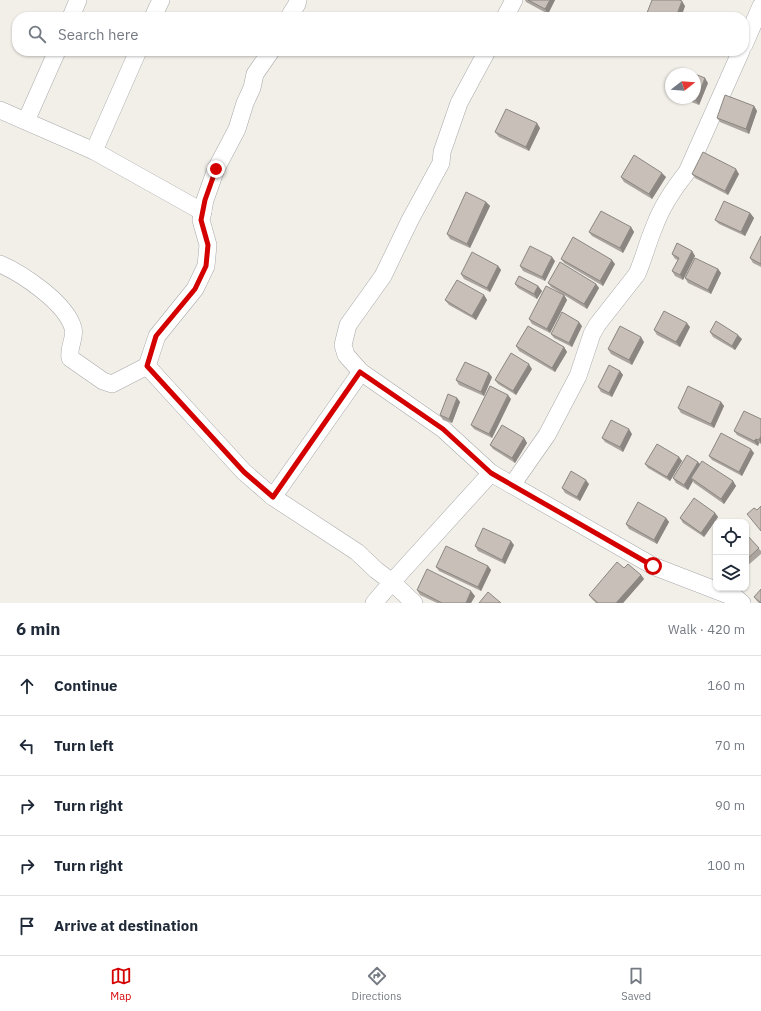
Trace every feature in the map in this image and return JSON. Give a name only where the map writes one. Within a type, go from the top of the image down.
[{"type":"street","points":[[73,12],[78,0]]},
{"type":"street","points":[[155,12],[161,0]]},
{"type":"street","points":[[292,12],[298,0]]},
{"type":"street","points":[[508,12],[514,0]]},
{"type":"street","points":[[749,34],[761,6]]},
{"type":"street","points":[[26,122],[55,56]]},
{"type":"street","points":[[94,151],[136,56]]},
{"type":"street","points":[[0,264],[13,270],[49,295],[69,318],[74,329],[69,353],[70,358],[103,381],[112,384],[147,366],[156,336],[195,289],[206,266],[208,245],[201,220],[205,200],[216,169],[237,130],[245,103],[252,88],[255,74],[267,56]]},
{"type":"street","points":[[484,56],[459,103],[442,152],[440,163],[383,276],[348,325],[343,345],[346,355],[360,372],[443,429],[491,473],[653,566],[736,598],[742,603]]},
{"type":"street","points":[[512,485],[547,435],[575,383],[592,334],[597,325],[637,274],[655,225],[675,189],[687,172],[739,56]]},
{"type":"street","points":[[0,110],[94,151],[203,212]]},
{"type":"street","points":[[147,366],[244,472],[273,497],[357,552],[414,603]]},
{"type":"street","points":[[273,497],[360,372]]},
{"type":"street","points":[[374,603],[491,473]]},
{"type":"building","points":[[528,0],[550,0],[545,9]]},
{"type":"building","points":[[652,0],[682,1],[678,12],[647,12]]},
{"type":"building","points":[[701,76],[705,78],[701,88]]},
{"type":"building","points":[[725,95],[754,106],[746,129],[717,118]]},
{"type":"building","points":[[506,109],[537,123],[526,147],[495,132]]},
{"type":"building","points":[[703,152],[736,169],[725,191],[692,174]]},
{"type":"building","points":[[634,155],[662,173],[649,194],[621,177]]},
{"type":"building","points":[[466,192],[486,202],[467,244],[447,234]]},
{"type":"building","points":[[724,201],[750,213],[741,232],[715,220]]},
{"type":"building","points":[[601,211],[631,227],[620,248],[589,232]]},
{"type":"building","points":[[761,236],[761,264],[750,258]]},
{"type":"building","points":[[573,237],[612,260],[600,281],[561,259]]},
{"type":"building","points":[[677,243],[692,251],[680,275],[672,271],[679,258],[672,254]]},
{"type":"building","points":[[530,246],[552,257],[542,277],[520,266]]},
{"type":"building","points":[[472,252],[498,266],[487,288],[461,274]]},
{"type":"building","points":[[695,258],[718,269],[708,290],[685,278]]},
{"type":"building","points":[[560,262],[596,284],[584,304],[548,283]]},
{"type":"building","points":[[519,276],[538,286],[534,294],[515,284]]},
{"type":"building","points":[[457,280],[484,295],[472,316],[445,300]]},
{"type":"building","points":[[546,286],[564,295],[547,329],[529,319]]},
{"type":"building","points":[[664,311],[687,323],[676,342],[654,330]]},
{"type":"building","points":[[562,312],[579,322],[569,343],[551,334]]},
{"type":"building","points":[[716,321],[738,335],[732,346],[710,332]]},
{"type":"building","points":[[528,326],[564,347],[552,368],[516,346]]},
{"type":"building","points":[[620,326],[641,337],[629,360],[608,349]]},
{"type":"building","points":[[511,353],[529,364],[513,391],[495,380]]},
{"type":"building","points":[[465,362],[489,373],[481,392],[456,380]]},
{"type":"building","points":[[609,365],[620,371],[609,393],[598,387]]},
{"type":"building","points":[[490,386],[508,395],[489,434],[471,425]]},
{"type":"building","points":[[688,386],[721,402],[711,424],[678,408]]},
{"type":"building","points":[[448,394],[457,398],[449,419],[440,415]]},
{"type":"building","points":[[744,411],[761,419],[761,436],[759,440],[756,439],[754,441],[734,431]]},
{"type":"building","points":[[611,420],[629,429],[620,447],[602,438]]},
{"type":"building","points":[[502,425],[524,438],[512,458],[490,445]]},
{"type":"building","points":[[721,433],[751,449],[739,472],[709,456]]},
{"type":"building","points":[[657,444],[679,457],[667,477],[645,464]]},
{"type":"building","points":[[687,455],[698,462],[684,485],[673,478]]},
{"type":"building","points":[[702,461],[733,481],[721,499],[691,478]]},
{"type":"building","points":[[571,471],[586,480],[577,497],[562,488]]},
{"type":"building","points":[[694,498],[715,513],[701,533],[680,518]]},
{"type":"building","points":[[638,502],[666,518],[654,540],[626,524]]},
{"type":"building","points":[[761,506],[761,531],[747,514],[754,508],[757,510]]},
{"type":"building","points":[[483,528],[511,541],[502,560],[475,546]]},
{"type":"building","points":[[749,537],[759,548],[749,557]]},
{"type":"building","points":[[446,546],[488,566],[478,587],[436,567]]},
{"type":"building","points":[[617,562],[624,568],[628,564],[641,575],[616,603],[598,603],[589,595]]},
{"type":"building","points":[[427,569],[471,591],[466,603],[442,603],[417,590]]},
{"type":"building","points":[[761,589],[761,603],[754,597]]},
{"type":"building","points":[[488,592],[501,603],[479,603]]},
{"type":"route","points":[[216,169],[205,200],[201,220],[208,245],[206,266],[195,289],[156,336],[147,366],[244,472],[273,497],[360,372],[443,429],[491,473],[653,566]]}]
